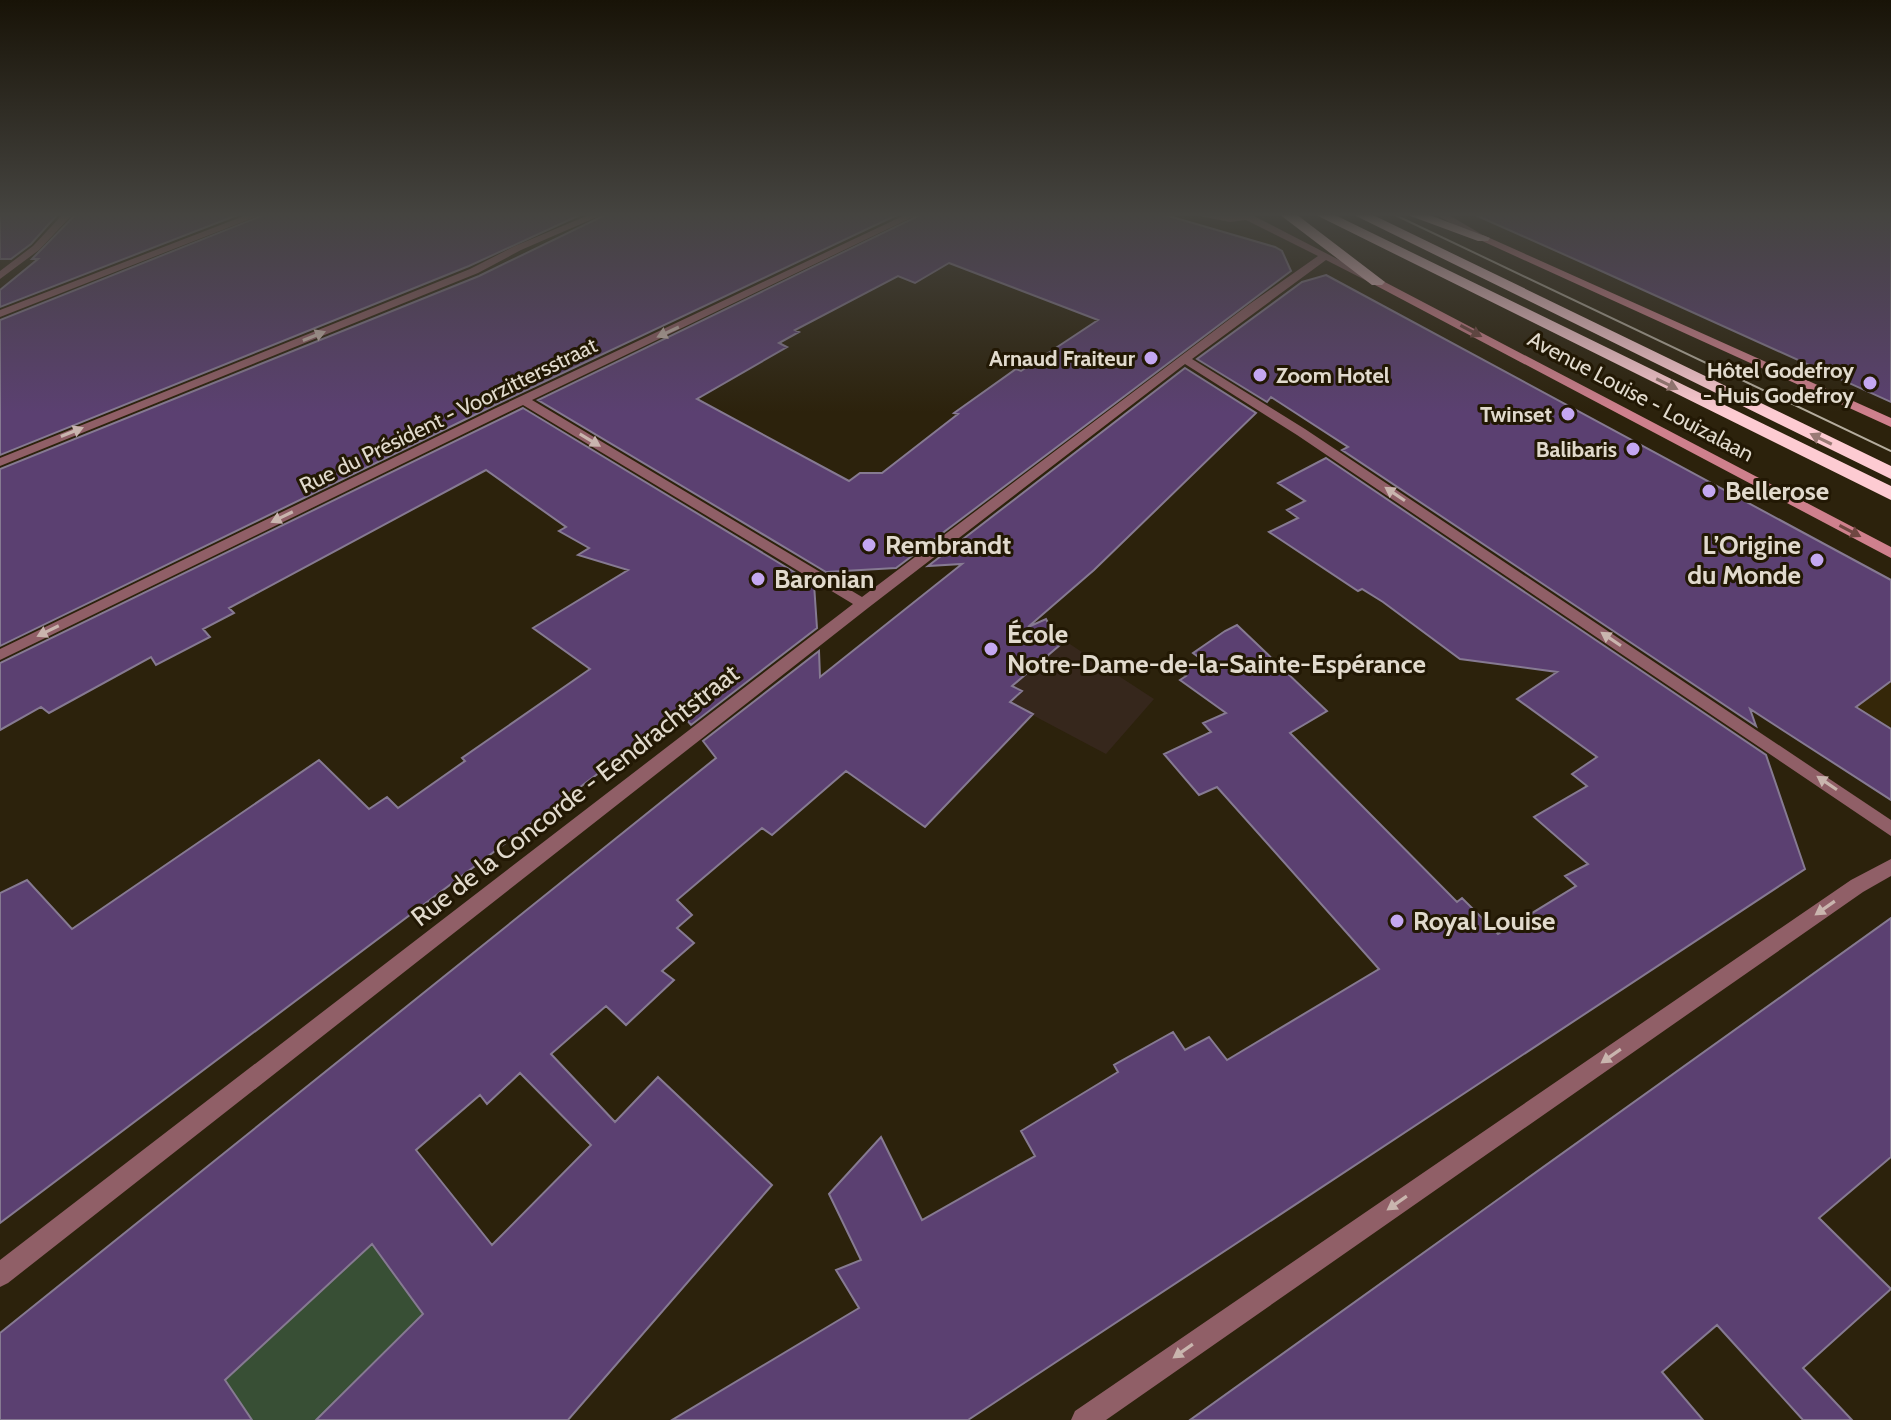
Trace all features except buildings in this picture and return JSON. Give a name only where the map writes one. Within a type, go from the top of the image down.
[{"type":"highway","name":"Avenue Louise - Louizalaan","points":[[1456,280],[1891,494]]},
{"type":"highway","name":"Avenue Louise - Louizalaan","points":[[1495,280],[1891,473]]},
{"type":"main road","points":[[1576,280],[1891,423]]},
{"type":"main road","name":"Avenue Louise - Louizalaan","points":[[1377,282],[1891,553]]},
{"type":"street","points":[[0,314],[87,280]]},
{"type":"street","points":[[0,462],[452,280]]},
{"type":"street","name":"Rue du Président - Voorzittersstraat","points":[[0,655],[775,280]]},
{"type":"street","name":"Rue de la Concorde - Eendrachtstraat","points":[[0,1275],[863,604],[1291,280]]},
{"type":"street","name":"Avenue Louise - Louizalaan","points":[[1373,280],[1377,282]]},
{"type":"street","points":[[1186,360],[1326,448],[1891,829]]},
{"type":"street","points":[[523,400],[863,604]]},
{"type":"street","points":[[1084,1420],[1857,886],[1891,867]]},
{"type":"shaded area","name":"École Notre-Dame-de-la-Sainte-Espérance","points":[[952,572],[1033,620],[1154,699],[1106,754],[1010,703],[1005,709]]},
{"type":"shaded area","points":[[1891,680],[1891,729],[1856,707]]},
{"type":"green space","points":[[372,1244],[423,1313],[316,1420],[252,1420],[225,1380]]},
{"type":"tram line","points":[[1532,280],[1891,451]]},
{"type":"place","name":"Arnaud Fraiteur","points":[[1151,358]]},
{"type":"place","name":"Zoom Hotel","points":[[1260,375]]},
{"type":"place","name":"Hôtel Godefroy - Huis Godefroy","points":[[1870,383]]},
{"type":"place","name":"Twinset","points":[[1568,414]]},
{"type":"place","name":"Balibaris","points":[[1633,449]]},
{"type":"place","name":"Bellerose","points":[[1709,491]]},
{"type":"place","name":"Rembrandt","points":[[869,545]]},
{"type":"place","name":"L’Origine du Monde","points":[[1817,560]]},
{"type":"place","name":"Baronian","points":[[758,579]]},
{"type":"place","name":"École Notre-Dame-de-la-Sainte-Espérance","points":[[991,649]]},
{"type":"place","name":"Royal Louise","points":[[1397,921]]}]
